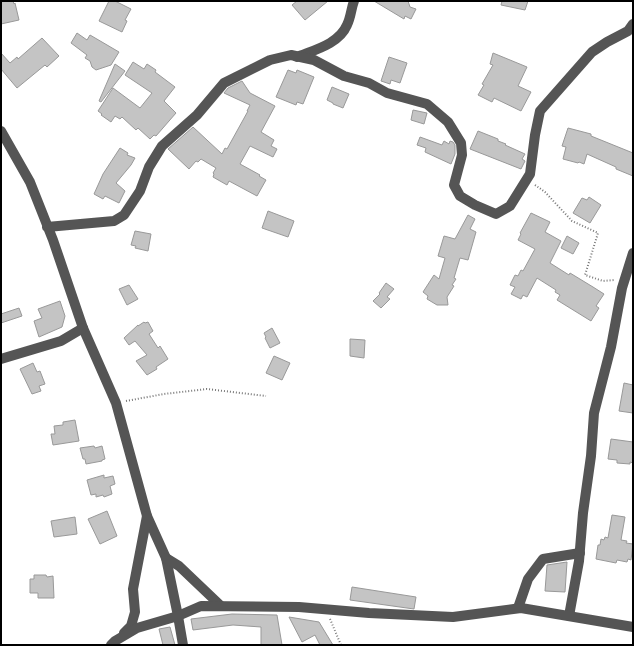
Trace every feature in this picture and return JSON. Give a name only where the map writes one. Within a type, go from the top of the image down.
[{"type":"street","points":[[297,57],[333,42],[346,28],[352,14],[354,1]]},
{"type":"street","points":[[47,227],[114,221],[124,215],[140,191],[149,167],[162,146],[197,115],[224,83],[270,60],[291,55],[314,60],[344,76],[369,83],[387,93],[427,104],[448,122],[461,143],[462,156],[454,185],[460,196],[475,205],[496,214],[510,206],[530,174],[535,134],[540,111],[592,52],[628,31],[633,24]]},
{"type":"street","points":[[1,131],[30,182],[53,240],[83,328],[116,403],[147,516],[166,558],[183,645]]},
{"type":"street","points":[[569,616],[580,553],[583,513],[591,456],[594,413],[611,347],[625,280],[633,253]]},
{"type":"street","points":[[1,359],[61,341],[83,328]]},
{"type":"street","points":[[113,643],[131,626],[135,612],[133,589],[147,516]]},
{"type":"street","points":[[518,608],[528,579],[543,558],[580,553]]},
{"type":"street","points":[[166,558],[179,566],[221,606]]},
{"type":"street","points":[[113,643],[137,628],[178,616],[201,606],[298,607],[368,613],[453,617],[518,608],[633,627]]},
{"type":"path","points":[[527,180],[545,192],[572,221],[598,233],[585,275],[603,281],[625,280]]},
{"type":"path","points":[[116,403],[164,394],[207,389],[266,396]]},
{"type":"path","points":[[325,609],[341,645]]},
{"type":"building","points":[[1,1],[13,1],[14,4],[15,3],[19,20],[1,24]]},
{"type":"building","points":[[109,1],[115,1],[131,9],[125,20],[127,21],[122,32],[99,21]]},
{"type":"building","points":[[297,1],[328,1],[305,20],[292,5]]},
{"type":"building","points":[[374,1],[408,1],[410,7],[416,9],[411,19],[405,16],[404,19]]},
{"type":"building","points":[[502,1],[528,1],[525,10],[501,5]]},
{"type":"building","points":[[77,33],[87,40],[90,35],[119,52],[111,65],[96,70],[92,67],[90,61],[85,58],[87,55],[71,43]]},
{"type":"building","points":[[42,38],[59,56],[47,67],[45,65],[17,88],[1,69],[1,53],[10,63],[17,57],[18,59]]},
{"type":"building","points":[[493,53],[527,67],[518,86],[531,92],[521,111],[494,98],[492,102],[478,95],[484,85],[482,84],[493,65],[490,64]]},
{"type":"building","points":[[389,57],[407,63],[400,83],[391,80],[390,84],[381,81]]},
{"type":"building","points":[[133,62],[144,69],[147,64],[175,87],[164,101],[176,113],[156,136],[154,135],[150,139],[138,128],[136,130],[122,117],[120,119],[115,116],[111,122],[98,111],[113,88],[140,108],[152,93],[125,75]]},
{"type":"building","points":[[115,64],[125,71],[101,102],[99,101]]},
{"type":"building","points":[[288,70],[296,73],[297,70],[314,77],[303,104],[297,102],[296,105],[276,97]]},
{"type":"building","points":[[242,81],[250,93],[275,106],[261,132],[274,140],[271,146],[277,149],[273,157],[250,146],[240,164],[266,180],[257,196],[229,181],[227,185],[213,177],[213,173],[216,168],[201,159],[198,162],[196,161],[189,169],[168,149],[193,127],[222,154],[225,148],[227,149],[250,105],[224,93],[228,88]]},
{"type":"building","points":[[332,87],[349,94],[343,108],[327,100]]},
{"type":"building","points":[[413,110],[427,113],[424,124],[411,120]]},
{"type":"building","points":[[568,128],[591,134],[591,136],[633,153],[633,176],[587,154],[584,164],[563,159],[566,147],[562,146]]},
{"type":"building","points":[[478,131],[498,139],[498,141],[506,144],[505,145],[525,154],[522,159],[525,161],[521,169],[470,149]]},
{"type":"building","points":[[420,137],[442,145],[444,141],[449,144],[450,141],[453,142],[455,145],[455,154],[451,164],[425,152],[426,148],[417,145]]},
{"type":"building","points":[[120,148],[128,153],[127,155],[135,158],[116,183],[125,191],[119,203],[105,196],[103,199],[94,194],[103,174]]},
{"type":"building","points":[[589,197],[601,205],[590,223],[573,213],[582,198],[587,200]]},
{"type":"building","points":[[268,211],[294,221],[288,237],[262,228]]},
{"type":"building","points":[[531,213],[550,222],[545,232],[561,241],[550,263],[569,275],[570,273],[604,294],[596,306],[599,308],[591,321],[557,300],[560,295],[555,292],[556,290],[537,278],[527,297],[523,295],[521,299],[511,294],[515,287],[510,285],[515,275],[518,276],[521,270],[523,271],[535,249],[518,240],[521,234],[520,233]]},
{"type":"building","points":[[468,215],[475,219],[470,229],[476,232],[468,260],[460,258],[454,278],[456,279],[452,285],[454,286],[447,297],[448,305],[437,305],[427,299],[428,296],[423,292],[434,275],[439,279],[445,258],[438,256],[444,236],[455,239]]},
{"type":"building","points":[[135,231],[151,234],[148,251],[135,248],[136,246],[131,245]]},
{"type":"building","points":[[567,236],[579,243],[573,254],[561,248]]},
{"type":"building","points":[[386,283],[394,289],[387,297],[390,299],[381,308],[373,301],[380,294],[379,293]]},
{"type":"building","points":[[129,285],[138,299],[127,305],[119,289]]},
{"type":"building","points":[[60,301],[65,316],[62,327],[39,337],[34,321],[42,318],[38,309]]},
{"type":"building","points":[[19,308],[22,316],[1,323],[1,314]]},
{"type":"building","points":[[148,322],[153,331],[149,334],[158,348],[160,346],[168,359],[156,367],[157,369],[147,375],[136,361],[147,355],[135,341],[129,345],[124,338],[138,325]]},
{"type":"building","points":[[272,328],[280,343],[270,348],[264,333]]},
{"type":"building","points":[[350,339],[365,340],[364,358],[350,356]]},
{"type":"building","points":[[274,356],[290,363],[282,380],[266,373]]},
{"type":"building","points":[[33,363],[37,372],[40,371],[45,384],[39,386],[41,391],[32,394],[20,369]]},
{"type":"building","points":[[624,383],[633,385],[633,413],[619,411]]},
{"type":"building","points":[[75,420],[79,441],[53,445],[51,434],[55,434],[54,426],[63,425],[63,422]]},
{"type":"building","points":[[611,439],[633,442],[633,463],[617,463],[617,460],[608,459]]},
{"type":"building","points":[[94,446],[95,448],[102,446],[105,459],[86,464],[80,448]]},
{"type":"building","points":[[104,475],[104,478],[113,476],[115,484],[110,486],[112,494],[104,497],[103,495],[96,497],[96,494],[91,495],[87,480]]},
{"type":"building","points":[[107,511],[117,536],[100,544],[88,519]]},
{"type":"building","points":[[612,515],[625,517],[621,540],[627,541],[626,543],[633,544],[631,560],[628,559],[627,562],[617,560],[616,563],[596,559],[598,545],[600,545],[601,539],[604,540],[605,537],[608,538]]},
{"type":"building","points":[[75,517],[77,534],[54,537],[51,521]]},
{"type":"building","points":[[567,562],[565,592],[545,591],[547,565]]},
{"type":"building","points":[[34,575],[46,575],[47,577],[53,576],[54,598],[38,598],[38,593],[30,593],[30,579],[34,579]]},
{"type":"building","points":[[352,587],[416,597],[414,609],[350,600]]},
{"type":"building","points":[[232,614],[277,615],[282,645],[261,645],[261,627],[233,625],[193,630],[191,619]]},
{"type":"building","points":[[289,617],[319,622],[333,645],[320,645],[315,635],[302,642]]},
{"type":"building","points":[[170,627],[175,645],[163,645],[159,629]]}]
